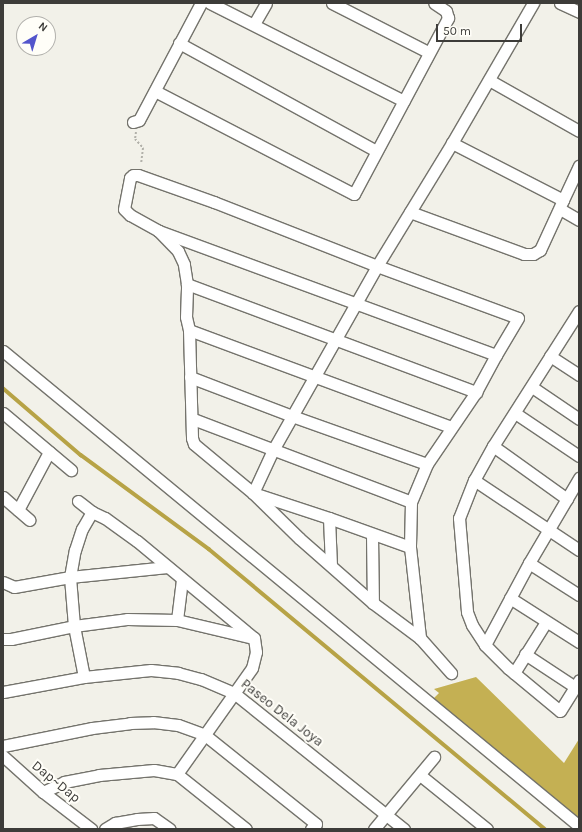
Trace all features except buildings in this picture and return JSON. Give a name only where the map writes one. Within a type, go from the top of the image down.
[{"type":"street","points":[[136,121],[155,91],[201,3]]},
{"type":"street","points":[[210,3],[404,100]]},
{"type":"street","points":[[254,24],[266,3]]},
{"type":"street","points":[[332,3],[428,52]]},
{"type":"street","points":[[155,91],[354,194],[428,52],[448,18],[446,11],[434,3]]},
{"type":"street","points":[[253,493],[273,450],[336,341],[377,266],[452,143],[533,3]]},
{"type":"street","points":[[560,3],[579,12]]},
{"type":"street","points":[[179,43],[376,151]]},
{"type":"street","points":[[489,80],[579,132]]},
{"type":"street","points":[[452,143],[562,204],[579,220]]},
{"type":"street","points":[[410,212],[524,254],[533,254],[540,250],[579,166]]},
{"type":"street","points":[[420,638],[410,547],[411,502],[427,464],[476,392],[518,318],[377,266],[214,202],[138,175],[133,175],[130,178],[124,209],[130,215],[159,231],[496,355]]},
{"type":"street","points":[[159,231],[178,251],[184,264],[186,284],[186,317],[189,330],[193,420],[192,438],[194,444],[253,493],[298,538],[373,602],[420,638],[451,673]]},
{"type":"street","points":[[186,284],[476,392]]},
{"type":"street","points":[[525,654],[577,684],[560,711],[514,673],[485,646],[472,625],[467,612],[459,518],[474,480],[493,446],[532,387],[550,356],[578,317]]},
{"type":"street","points":[[189,330],[451,427]]},
{"type":"street","points":[[3,351],[579,826]]},
{"type":"street","points":[[550,356],[579,375]]},
{"type":"street","points":[[190,377],[292,416],[427,464]]},
{"type":"street","points":[[532,387],[579,419]]},
{"type":"street","points":[[3,413],[71,470]]},
{"type":"street","points":[[515,413],[579,456]]},
{"type":"street","points":[[193,420],[411,502]]},
{"type":"street","points":[[493,446],[567,499]]},
{"type":"street","points":[[18,510],[49,452]]},
{"type":"street","points":[[485,646],[529,563],[579,478]]},
{"type":"street","points":[[474,480],[579,550]]},
{"type":"street","points":[[253,493],[410,547]]},
{"type":"street","points":[[3,497],[29,520]]},
{"type":"street","points":[[78,501],[92,512],[105,518],[254,638],[256,652],[252,668],[177,774]]},
{"type":"street","points":[[84,677],[74,626],[70,577],[75,550],[82,529],[92,512]]},
{"type":"street","points":[[329,518],[331,565]]},
{"type":"street","points":[[372,535],[373,602]]},
{"type":"street","points":[[529,563],[579,595]]},
{"type":"street","points":[[3,582],[14,588],[70,577],[167,567]]},
{"type":"street","points":[[177,620],[182,579]]},
{"type":"street","points":[[510,598],[579,642]]},
{"type":"street","points":[[3,639],[11,639],[74,626],[127,619],[177,620],[254,638]]},
{"type":"street","points":[[514,673],[546,622]]},
{"type":"street","name":"Paseo Dela Joya","points":[[3,692],[84,677],[151,670],[178,673],[201,679],[234,693],[404,829]]},
{"type":"street","points":[[3,746],[92,728],[130,723],[153,722],[178,725],[205,735],[316,824],[311,829]]},
{"type":"street","name":"Dap~Dap","points":[[3,756],[43,792],[91,829]]},
{"type":"street","points":[[374,829],[434,757]]},
{"type":"street","points":[[43,792],[64,782],[99,775],[154,770],[177,774],[246,829]]},
{"type":"street","points":[[420,775],[487,829]]},
{"type":"street","points":[[105,829],[115,822],[137,818],[154,818],[170,829]]},
{"type":"path","points":[[136,121],[135,139],[143,148],[138,175]]},
{"type":"shaded area","points":[[476,677],[564,763],[579,739],[579,828],[425,707],[439,693],[434,689]]},
{"type":"waterway","points":[[3,388],[81,455],[209,549],[545,829]]}]
